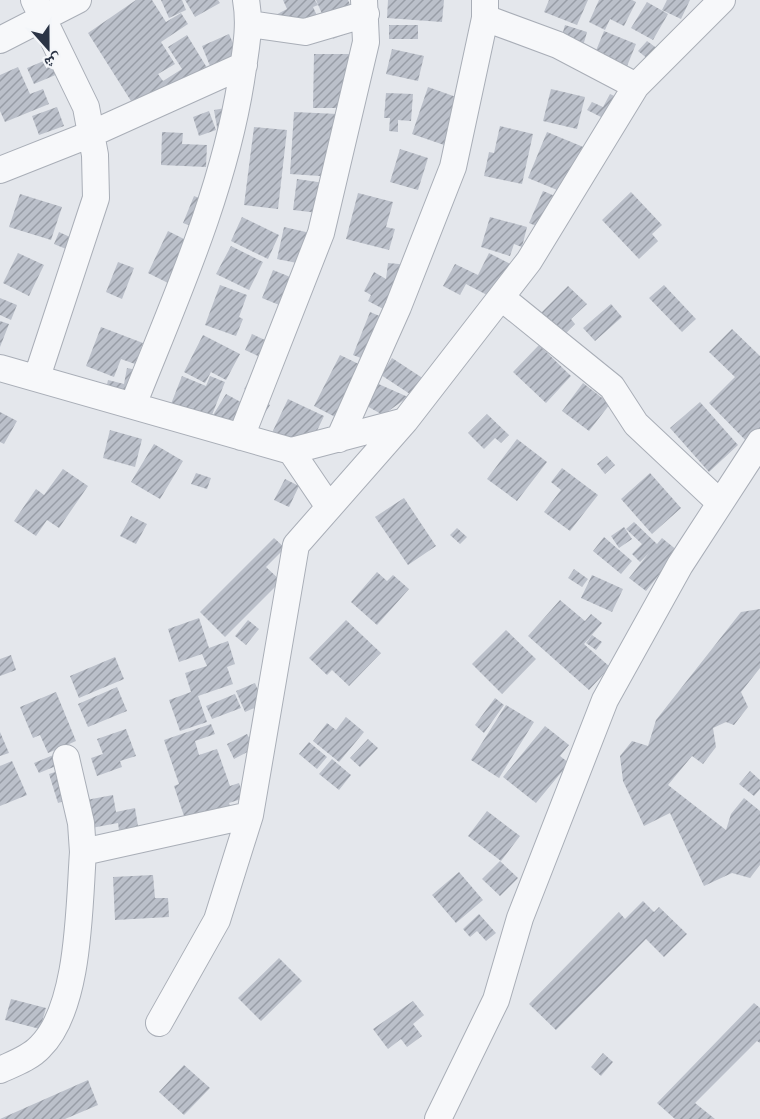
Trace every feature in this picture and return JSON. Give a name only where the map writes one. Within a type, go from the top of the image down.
[{"type":"street","points":[[0,40],[38,10],[78,0]]},
{"type":"street","points":[[159,1023],[217,920],[250,815],[296,545],[405,421],[502,298],[529,261],[636,86],[722,0]]},
{"type":"street","points":[[133,405],[212,205],[237,104],[244,65],[248,12],[304,32],[365,7],[366,42],[321,233],[241,437]]},
{"type":"street","points":[[339,439],[398,307],[453,167],[485,9],[636,86]]},
{"type":"street","points":[[38,10],[86,107],[101,130]]},
{"type":"street","points":[[0,170],[101,130],[244,65]]},
{"type":"street","points":[[37,377],[96,198],[95,155],[101,130],[101,100]]},
{"type":"street","points":[[502,298],[612,387],[636,424],[719,502]]},
{"type":"street","points":[[0,368],[291,451],[405,421]]},
{"type":"street","points":[[438,1119],[496,1000],[520,918],[605,700],[680,565],[760,442]]},
{"type":"street","points":[[291,451],[329,507]]},
{"type":"street","points":[[0,1070],[40,1047],[57,1020],[73,980],[83,852],[81,823],[66,758]]},
{"type":"street","points":[[83,852],[250,815]]},
{"type":"building","points":[[136,0],[152,0],[166,22],[181,13],[188,24],[161,42],[175,64],[158,74],[163,81],[182,69],[168,47],[187,35],[212,76],[143,120],[88,33]]},
{"type":"building","points":[[161,0],[182,0],[186,10],[169,18]]},
{"type":"building","points":[[185,0],[218,0],[220,3],[195,17]]},
{"type":"building","points":[[283,0],[315,0],[318,5],[313,7],[320,22],[281,42],[268,19],[287,9]]},
{"type":"building","points":[[316,0],[348,0],[360,28],[333,39]]},
{"type":"building","points":[[388,0],[444,0],[442,22],[387,18]]},
{"type":"building","points":[[549,0],[588,0],[577,25],[544,12]]},
{"type":"building","points":[[599,0],[636,2],[624,26],[610,19],[605,30],[589,22]]},
{"type":"building","points":[[667,0],[690,0],[681,19],[662,10]]},
{"type":"building","points":[[647,2],[668,14],[653,40],[631,28]]},
{"type":"building","points":[[389,25],[418,25],[418,39],[389,39]]},
{"type":"building","points":[[565,25],[587,32],[581,53],[559,46]]},
{"type":"building","points":[[604,31],[636,44],[623,76],[591,63]]},
{"type":"building","points":[[229,34],[242,64],[214,76],[202,46]]},
{"type":"building","points":[[647,41],[662,52],[653,63],[638,51]]},
{"type":"building","points":[[392,49],[424,56],[418,81],[386,74]]},
{"type":"building","points":[[314,54],[361,54],[352,108],[313,108]]},
{"type":"building","points":[[58,55],[65,71],[34,84],[27,68]]},
{"type":"building","points":[[18,67],[30,94],[43,89],[49,104],[5,122],[0,111],[0,75]]},
{"type":"building","points":[[428,87],[459,98],[450,147],[412,134]]},
{"type":"building","points":[[551,89],[585,97],[577,129],[543,121]]},
{"type":"building","points":[[386,93],[413,94],[411,121],[398,120],[398,132],[389,131],[390,118],[384,118]]},
{"type":"building","points":[[610,94],[623,100],[611,122],[587,110],[592,102],[603,107]]},
{"type":"building","points":[[237,106],[218,133],[214,110]]},
{"type":"building","points":[[57,107],[64,126],[39,135],[32,116]]},
{"type":"building","points":[[209,111],[216,130],[199,136],[193,117]]},
{"type":"building","points":[[294,112],[338,114],[335,177],[290,174]]},
{"type":"building","points":[[500,126],[533,134],[522,184],[484,176],[489,152],[494,153]]},
{"type":"building","points":[[254,127],[287,130],[278,209],[244,205]]},
{"type":"building","points":[[162,132],[183,133],[182,144],[207,145],[206,167],[161,165]]},
{"type":"building","points":[[547,132],[593,151],[574,197],[528,178]]},
{"type":"building","points":[[400,149],[428,158],[418,190],[390,182]]},
{"type":"building","points":[[297,179],[331,184],[327,214],[293,210]]},
{"type":"building","points":[[543,191],[567,201],[553,233],[529,223]]},
{"type":"building","points":[[631,192],[662,225],[652,234],[658,241],[639,259],[602,220]]},
{"type":"building","points":[[358,193],[393,202],[386,227],[395,229],[389,250],[346,239]]},
{"type":"building","points":[[20,194],[62,207],[51,240],[9,227]]},
{"type":"building","points":[[194,196],[217,205],[206,232],[183,223]]},
{"type":"building","points":[[242,217],[279,235],[268,259],[231,241]]},
{"type":"building","points":[[490,217],[527,227],[522,247],[514,244],[510,256],[481,247]]},
{"type":"building","points":[[284,227],[319,235],[312,266],[277,259]]},
{"type":"building","points":[[168,231],[188,241],[168,283],[148,273]]},
{"type":"building","points":[[59,232],[70,237],[66,249],[54,244]]},
{"type":"building","points":[[231,246],[263,262],[249,290],[216,274]]},
{"type":"building","points":[[18,253],[44,265],[29,296],[3,283]]},
{"type":"building","points":[[489,253],[518,268],[487,295],[466,284],[460,295],[443,286],[455,264],[478,275]]},
{"type":"building","points":[[118,262],[134,268],[122,299],[106,292]]},
{"type":"building","points":[[388,263],[420,266],[418,284],[393,282],[404,288],[391,313],[368,301],[371,295],[364,291],[374,272],[386,279]]},
{"type":"building","points":[[273,270],[305,283],[294,311],[262,298]]},
{"type":"building","points":[[220,285],[247,295],[239,317],[243,319],[236,336],[205,325]]},
{"type":"building","points":[[664,285],[696,319],[682,332],[649,298]]},
{"type":"building","points":[[568,286],[587,304],[571,319],[575,324],[559,340],[537,317]]},
{"type":"building","points":[[0,298],[17,305],[11,320],[0,315]]},
{"type":"building","points":[[611,304],[622,317],[595,341],[583,328]]},
{"type":"building","points":[[370,312],[401,325],[384,367],[353,355]]},
{"type":"building","points":[[0,321],[9,324],[0,347]]},
{"type":"building","points":[[101,327],[143,343],[135,364],[121,359],[114,377],[86,366]]},
{"type":"building","points":[[732,329],[760,356],[760,445],[755,450],[709,403],[735,377],[709,352]]},
{"type":"building","points":[[252,334],[265,340],[258,356],[245,350]]},
{"type":"building","points":[[203,335],[240,354],[226,380],[211,372],[205,383],[184,372]]},
{"type":"building","points":[[539,345],[571,376],[546,403],[513,372]]},
{"type":"building","points":[[340,355],[367,368],[341,420],[314,406]]},
{"type":"building","points":[[392,358],[424,379],[413,396],[381,375]]},
{"type":"building","points":[[127,368],[142,371],[144,411],[103,402],[108,380],[124,384]]},
{"type":"building","points":[[182,376],[206,386],[210,376],[225,382],[210,420],[171,404]]},
{"type":"building","points":[[251,378],[260,399],[270,405],[247,442],[210,420],[226,394],[248,406],[254,395],[244,389]]},
{"type":"building","points":[[374,382],[408,397],[383,415],[365,405]]},
{"type":"building","points":[[583,383],[610,404],[589,431],[562,411]]},
{"type":"building","points":[[288,399],[324,416],[306,454],[270,437]]},
{"type":"building","points":[[700,402],[738,445],[709,472],[670,428]]},
{"type":"building","points":[[0,412],[17,421],[4,444],[0,442]]},
{"type":"building","points":[[487,414],[509,435],[501,443],[495,438],[484,449],[468,433]]},
{"type":"building","points":[[110,430],[142,439],[135,467],[103,458]]},
{"type":"building","points":[[517,439],[547,462],[517,501],[487,479]]},
{"type":"building","points":[[154,444],[183,461],[160,499],[131,482]]},
{"type":"building","points":[[607,456],[615,465],[605,474],[597,464]]},
{"type":"building","points":[[562,468],[598,495],[570,531],[544,512],[561,490],[551,482]]},
{"type":"building","points":[[63,469],[88,486],[59,528],[47,520],[36,536],[14,521],[36,489],[44,495]]},
{"type":"building","points":[[196,473],[211,478],[207,489],[191,484]]},
{"type":"building","points":[[650,473],[681,508],[652,534],[621,499]]},
{"type":"building","points":[[285,479],[299,486],[289,507],[274,500]]},
{"type":"building","points":[[404,498],[436,546],[408,565],[375,517]]},
{"type":"building","points":[[131,516],[147,524],[136,544],[120,536]]},
{"type":"building","points":[[634,522],[657,544],[662,538],[678,551],[646,591],[629,578],[649,553],[640,562],[632,554],[642,544],[626,529]]},
{"type":"building","points":[[624,527],[632,539],[619,548],[611,536]]},
{"type":"building","points":[[457,528],[467,537],[460,544],[450,535]]},
{"type":"building","points":[[604,537],[632,561],[621,574],[593,551]]},
{"type":"building","points":[[274,538],[285,548],[266,567],[281,581],[225,637],[200,612]]},
{"type":"building","points":[[574,569],[588,579],[582,587],[568,578]]},
{"type":"building","points":[[377,572],[387,581],[393,575],[409,589],[377,625],[351,602]]},
{"type":"building","points":[[592,575],[623,589],[612,612],[581,598]]},
{"type":"building","points":[[560,600],[585,621],[591,614],[602,623],[584,644],[610,667],[589,690],[528,636]]},
{"type":"building","points":[[760,609],[760,668],[741,692],[748,707],[734,725],[726,722],[713,728],[716,747],[703,764],[692,756],[668,785],[726,830],[731,814],[744,798],[760,811],[760,865],[750,878],[732,873],[704,886],[670,813],[644,826],[623,781],[620,756],[632,741],[648,746],[656,720],[741,612]]},
{"type":"building","points":[[199,618],[209,648],[228,641],[235,664],[227,667],[233,684],[198,696],[207,722],[180,731],[169,700],[191,692],[185,673],[207,666],[202,654],[179,662],[168,629]]},
{"type":"building","points":[[248,620],[259,629],[246,645],[235,636]]},
{"type":"building","points":[[346,620],[381,653],[349,686],[332,670],[327,675],[309,658]]},
{"type":"building","points":[[506,630],[536,659],[502,694],[472,664]]},
{"type":"building","points":[[592,635],[602,642],[596,650],[586,643]]},
{"type":"building","points":[[11,655],[16,670],[0,676],[0,659]]},
{"type":"building","points":[[115,657],[124,679],[79,698],[70,676]]},
{"type":"building","points":[[255,683],[264,704],[245,712],[236,691]]},
{"type":"building","points":[[117,687],[127,711],[88,727],[78,704]]},
{"type":"building","points":[[56,692],[76,741],[48,753],[40,735],[33,738],[20,707]]},
{"type":"building","points":[[235,694],[241,708],[212,719],[206,706]]},
{"type":"building","points":[[495,698],[504,705],[484,733],[475,725]]},
{"type":"building","points":[[506,705],[534,722],[499,778],[471,760]]},
{"type":"building","points":[[346,717],[364,732],[339,762],[313,741],[327,723],[336,730]]},
{"type":"building","points":[[211,724],[215,734],[195,741],[199,755],[217,749],[230,786],[239,783],[244,798],[229,803],[231,810],[187,825],[174,786],[179,784],[164,740]]},
{"type":"building","points":[[545,726],[569,745],[560,756],[569,763],[536,803],[503,777]]},
{"type":"building","points":[[126,729],[136,756],[120,761],[122,767],[97,776],[91,758],[103,754],[97,739]]},
{"type":"building","points":[[0,732],[9,753],[0,756]]},
{"type":"building","points":[[247,734],[255,748],[234,759],[227,744]]},
{"type":"building","points":[[368,739],[378,748],[360,767],[350,758]]},
{"type":"building","points":[[309,742],[327,757],[317,769],[299,754]]},
{"type":"building","points":[[68,749],[73,759],[39,773],[34,763]]},
{"type":"building","points":[[332,759],[351,775],[339,790],[319,774]]},
{"type":"building","points":[[12,761],[27,795],[0,806],[0,766]]},
{"type":"building","points":[[64,769],[74,798],[58,803],[49,774]]},
{"type":"building","points":[[750,771],[760,780],[760,789],[754,796],[739,784]]},
{"type":"building","points":[[113,795],[116,812],[135,808],[138,826],[119,830],[118,823],[86,829],[81,801]]},
{"type":"building","points":[[487,811],[520,836],[501,861],[468,836]]},
{"type":"building","points":[[500,861],[518,878],[500,896],[482,879]]},
{"type":"building","points":[[459,872],[483,900],[456,923],[432,895]]},
{"type":"building","points":[[153,875],[155,898],[168,898],[169,917],[115,920],[113,877]]},
{"type":"building","points":[[643,901],[654,912],[659,907],[687,934],[664,957],[646,939],[556,1030],[529,1004],[619,912],[625,919]]},
{"type":"building","points":[[479,914],[496,933],[486,941],[477,931],[470,937],[463,929]]},
{"type":"building","points":[[279,958],[302,981],[261,1021],[238,998]]},
{"type":"building","points":[[11,999],[46,1008],[40,1029],[5,1020]]},
{"type":"building","points":[[413,1001],[424,1015],[413,1024],[422,1036],[407,1047],[401,1039],[388,1049],[373,1029]]},
{"type":"building","points":[[754,1003],[760,1008],[760,1043],[757,1041],[695,1103],[715,1119],[675,1119],[657,1103]]},
{"type":"building","points":[[603,1053],[613,1062],[601,1076],[591,1067]]},
{"type":"building","points":[[184,1065],[210,1088],[184,1115],[159,1092]]},
{"type":"building","points":[[88,1080],[98,1105],[65,1119],[0,1119]]}]
